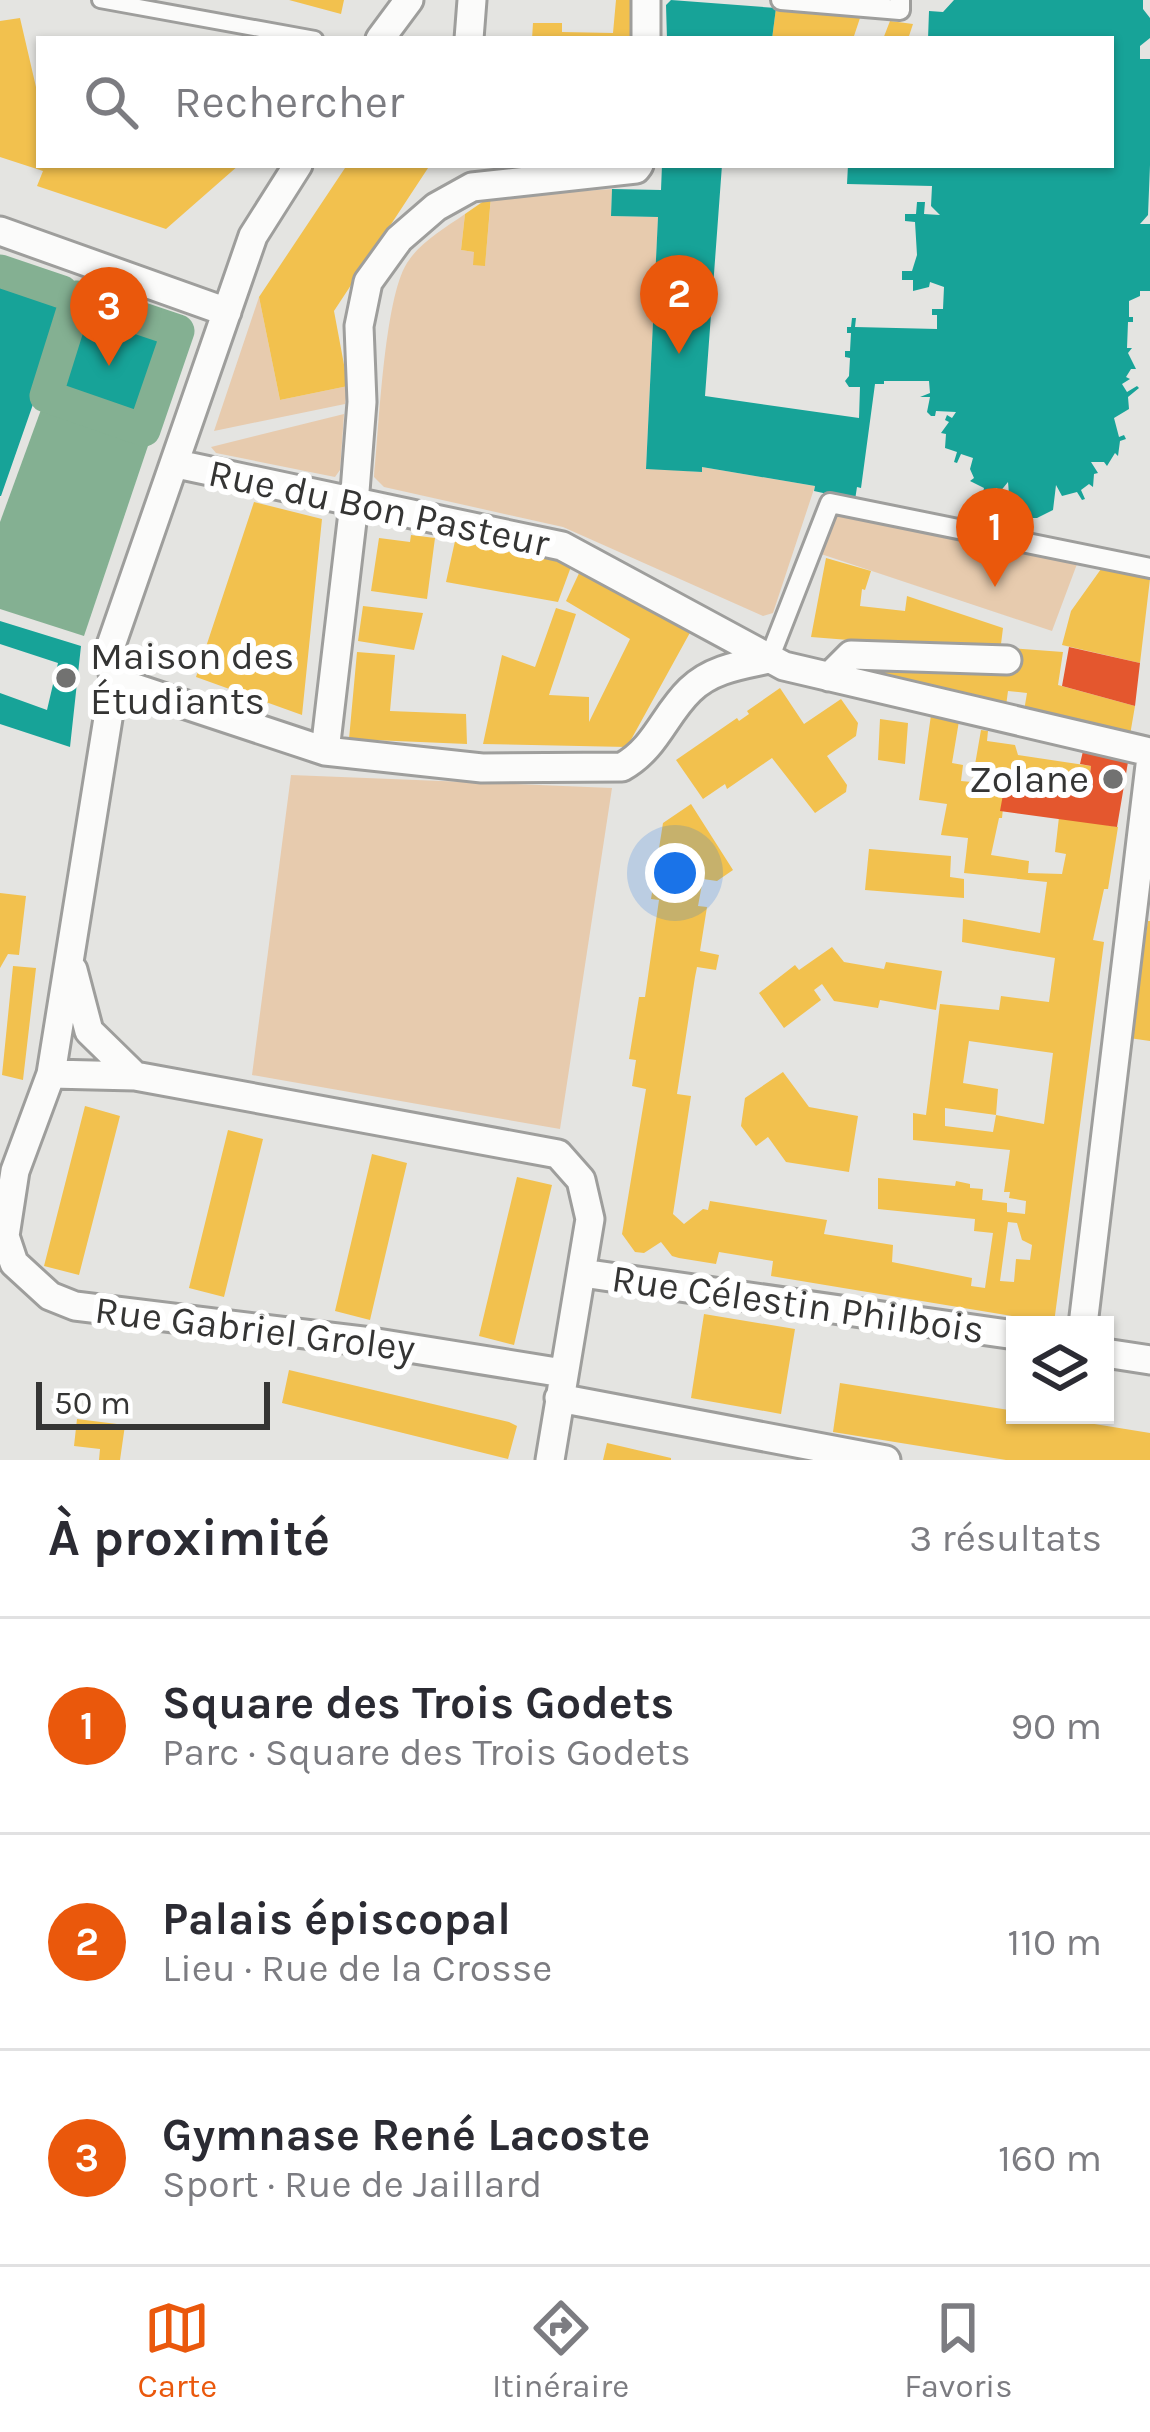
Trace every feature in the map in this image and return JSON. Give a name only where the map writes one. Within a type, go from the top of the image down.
[{"type":"street","points":[[382,36],[409,0]]},
{"type":"street","points":[[469,36],[472,0]]},
{"type":"street","points":[[646,0],[646,36]]},
{"type":"street","points":[[781,0],[900,5]]},
{"type":"street","points":[[296,168],[253,236],[110,648],[114,681],[78,959],[51,1074],[135,1076],[558,1154],[581,1180],[590,1219],[550,1460]]},
{"type":"street","points":[[325,751],[354,504],[362,402],[359,326],[368,282],[399,239],[472,176],[637,168]]},
{"type":"street","points":[[0,231],[227,312]]},
{"type":"street","name":"Rue du Bon Pasteur","points":[[177,464],[562,546],[769,658],[829,677],[1150,752]]},
{"type":"street","points":[[114,681],[325,751],[482,768],[622,766],[640,757],[692,687],[730,667],[769,658],[830,503],[1150,568]]},
{"type":"street","points":[[829,677],[851,655],[1007,660]]},
{"type":"street","points":[[1084,1316],[1150,766]]},
{"type":"street","points":[[78,959],[89,1031],[135,1076]]},
{"type":"street","name":"Rue Gabriel Groley","points":[[51,1074],[15,1171],[5,1236],[14,1263],[50,1296],[75,1306],[371,1342],[561,1386]]},
{"type":"street","name":"Rue Célestin Philbois","points":[[582,1273],[1006,1334]]},
{"type":"street","points":[[1114,1354],[1150,1360]]},
{"type":"street","points":[[561,1386],[886,1460]]},
{"type":"lane","points":[[100,0],[298,36]]},
{"type":"shaded area","points":[[612,189],[611,216],[658,217],[646,468],[701,472],[702,467],[815,486],[773,613],[763,616],[563,527],[384,487],[374,477],[388,334],[399,281],[412,255],[465,214],[461,250],[474,252],[485,265],[491,197]]},
{"type":"shaded area","points":[[259,297],[280,400],[348,386],[345,404],[214,431]]},
{"type":"shaded area","points":[[46,396],[152,434],[84,636],[0,609],[0,522]]},
{"type":"shaded area","points":[[344,414],[340,470],[335,477],[216,453],[211,447]]},
{"type":"shaded area","points":[[830,503],[1080,556],[1052,631],[809,550]]},
{"type":"shaded area","points":[[291,775],[612,788],[560,1129],[252,1075]]},
{"type":"building: Logements","points":[[289,0],[344,0],[341,14]]},
{"type":"building: Logements","points":[[616,0],[634,0],[634,36],[532,36],[533,23],[562,23],[562,32],[613,33]]},
{"type":"building: Logements","points":[[776,8],[860,18],[854,36],[772,36]]},
{"type":"building: Logements","points":[[20,18],[36,87],[36,168],[236,168],[166,229],[37,186],[43,171],[0,157],[0,21]]},
{"type":"building: Logements","points":[[890,21],[913,24],[909,36],[884,36]]},
{"type":"building: Logements","points":[[345,168],[428,168],[334,311],[348,386],[280,400],[259,297]]},
{"type":"building: Logements","points":[[491,196],[485,266],[473,265],[474,252],[461,250],[465,214]]},
{"type":"building: Logements","points":[[254,502],[322,519],[302,715],[196,677]]},
{"type":"building: Logements","points":[[411,535],[435,538],[427,599],[371,591],[379,538],[410,542]]},
{"type":"building: Logements","points":[[455,541],[572,564],[558,602],[446,582]]},
{"type":"building: Logements","points":[[826,558],[871,571],[860,606],[905,611],[907,596],[1003,628],[1000,652],[811,637]]},
{"type":"building: Logements","points":[[581,569],[692,629],[627,747],[483,744],[502,655],[535,667],[556,608],[576,614],[549,695],[589,697],[589,722],[630,639],[566,601]]},
{"type":"building: Logements","points":[[1101,569],[1150,579],[1140,663],[1062,645],[1071,611]]},
{"type":"building: Logements","points":[[363,606],[423,613],[414,650],[358,641]]},
{"type":"building: Logements","points":[[1010,648],[1063,652],[1058,685],[1135,706],[1130,735],[1024,711],[1027,693],[1008,691],[1006,706],[876,676],[877,662]]},
{"type":"building: Logements","points":[[357,652],[395,655],[390,711],[466,714],[467,744],[349,739]]},
{"type":"building: Logements","points":[[780,688],[804,724],[841,699],[858,723],[856,736],[827,756],[847,785],[846,792],[815,813],[772,758],[727,789],[725,784],[703,799],[676,760],[737,718],[739,721]]},
{"type":"building: Logements","points":[[931,715],[959,721],[952,763],[963,765],[961,781],[972,782],[981,730],[988,731],[987,741],[1015,745],[1018,755],[1091,766],[1088,789],[1006,778],[1002,818],[991,855],[1029,861],[1028,873],[1062,874],[1066,854],[1055,852],[1059,817],[1118,827],[1108,889],[1104,889],[1093,940],[1104,942],[1055,1316],[1012,1316],[771,1276],[773,1261],[719,1252],[716,1264],[679,1258],[661,1242],[644,1253],[635,1252],[622,1234],[646,1089],[632,1086],[636,1060],[629,1059],[639,997],[645,997],[659,900],[651,899],[663,823],[691,804],[733,870],[717,881],[703,879],[698,906],[707,907],[700,951],[719,955],[716,970],[697,967],[695,977],[677,1094],[691,1096],[673,1214],[684,1224],[708,1210],[710,1201],[827,1220],[824,1234],[893,1245],[892,1262],[972,1278],[971,1286],[985,1288],[993,1233],[974,1231],[975,1219],[878,1209],[878,1178],[970,1184],[970,1188],[983,1189],[982,1200],[1007,1203],[1007,1212],[1025,1214],[1026,1201],[1009,1198],[1010,1192],[1004,1192],[1010,1150],[913,1140],[913,1113],[926,1115],[940,1004],[999,1010],[1001,996],[1049,1002],[1055,958],[962,942],[963,919],[1040,933],[1047,882],[964,873],[968,838],[941,835],[947,804],[919,800]],"holes":[[[969,1041],[1053,1053],[1044,1124],[996,1115],[998,1089],[963,1083]],[[945,1108],[996,1115],[993,1132],[945,1126]],[[1008,1222],[1017,1223],[1022,1240],[1032,1245],[1030,1260],[1016,1259],[1014,1282],[1000,1281]]]},
{"type":"building: Logements","points":[[880,719],[908,723],[905,764],[878,760]]},
{"type":"building: Logements","points":[[869,849],[951,856],[950,877],[964,879],[964,898],[865,890]]},
{"type":"building: Logements","points":[[0,893],[26,896],[19,955],[8,954],[0,968]]},
{"type":"building: Logements","points":[[1150,921],[1150,1041],[1129,1038]]},
{"type":"building: Logements","points":[[832,947],[844,962],[884,969],[886,962],[942,971],[936,1010],[880,1000],[878,1008],[834,1001],[822,984],[814,990],[821,1000],[784,1028],[759,993],[795,965],[799,970]]},
{"type":"building: Logements","points":[[13,966],[36,968],[23,1080],[2,1075]]},
{"type":"building: Logements","points":[[783,1072],[809,1107],[858,1116],[849,1172],[786,1162],[768,1137],[756,1146],[741,1126],[745,1098]]},
{"type":"building: Logements","points":[[85,1106],[120,1116],[79,1275],[44,1266]]},
{"type":"building: Logements","points":[[228,1130],[263,1139],[224,1297],[189,1288]]},
{"type":"building: Logements","points":[[372,1154],[407,1163],[370,1320],[335,1311]]},
{"type":"building: Logements","points":[[517,1177],[552,1185],[514,1345],[479,1336]]},
{"type":"building: Logements","points":[[704,1314],[795,1329],[781,1414],[691,1398]]},
{"type":"building: Logements","points":[[289,1370],[509,1422],[517,1426],[508,1459],[282,1403]]},
{"type":"building: Logements","points":[[840,1383],[1006,1410],[1006,1424],[1094,1424],[1150,1433],[1150,1460],[1006,1460],[833,1432]]},
{"type":"building: Logements","points":[[77,1419],[125,1425],[120,1460],[99,1460],[100,1449],[74,1446]]},
{"type":"building: Logements","points":[[607,1443],[671,1458],[671,1460],[603,1460]]},
{"type":"building: Commerces","points":[[1069,647],[1140,663],[1135,706],[1062,686]]},
{"type":"building: Commerces","points":[[1083,751],[1128,762],[1117,827],[1000,811],[1006,778],[1088,789],[1091,766],[1080,764]]},
{"type":"building: Public","points":[[671,0],[776,8],[772,36],[667,36],[666,5]]},
{"type":"building: Public","points":[[954,0],[1143,0],[1150,18],[1150,38],[1140,46],[1140,59],[1150,59],[1150,165],[1148,215],[1140,224],[1150,224],[1150,291],[1140,291],[1140,296],[1129,301],[1133,322],[1128,322],[1127,348],[1132,348],[1128,353],[1136,369],[1131,369],[1126,377],[1130,379],[1122,384],[1127,392],[1139,388],[1128,397],[1129,409],[1114,418],[1119,437],[1126,439],[1120,441],[1118,456],[1115,453],[1107,466],[1091,462],[1098,473],[1093,487],[1089,484],[1081,490],[1085,499],[1077,492],[1062,496],[1056,485],[1053,510],[1024,518],[1025,523],[1008,511],[1008,482],[999,493],[997,488],[983,492],[984,488],[970,481],[973,458],[961,454],[954,462],[957,452],[945,448],[946,434],[941,433],[949,422],[947,415],[952,418],[956,412],[936,411],[931,416],[927,412],[930,397],[920,397],[930,393],[929,381],[884,381],[875,384],[861,488],[857,487],[855,500],[814,491],[815,486],[702,467],[702,472],[646,469],[658,217],[611,216],[612,189],[661,190],[662,168],[722,168],[705,396],[859,418],[860,387],[849,387],[845,381],[850,358],[845,351],[850,351],[851,333],[847,327],[852,318],[856,318],[855,327],[937,329],[932,309],[943,309],[944,287],[930,282],[929,287],[913,291],[913,280],[902,280],[902,271],[912,271],[917,255],[915,222],[905,221],[905,214],[916,214],[917,202],[925,202],[924,214],[940,215],[931,206],[932,186],[847,184],[848,168],[1114,168],[1114,36],[928,36],[929,11],[943,12]]},
{"type":"building: Public","points":[[0,280],[68,304],[1,496],[0,496]]},
{"type":"building: Public","points":[[81,309],[168,342],[137,424],[50,391]]},
{"type":"building: Public","name":"Maison des Étudiants","points":[[0,621],[81,646],[70,747],[0,724],[0,693],[47,710],[58,663],[0,644]]},
{"type":"waterway","points":[[0,271],[62,292]]},
{"type":"waterway","points":[[77,297],[178,331],[144,430],[46,396],[77,297]]},
{"type":"place","name":"Palais épiscopal","points":[[679,354]]},
{"type":"place","name":"Gymnase René Lacoste","points":[[109,366]]},
{"type":"place","name":"Square des Trois Godets","points":[[995,587]]},
{"type":"place","name":"Maison des Étudiants","points":[[66,678]]},
{"type":"place","name":"Zolane","points":[[1113,779]]}]
